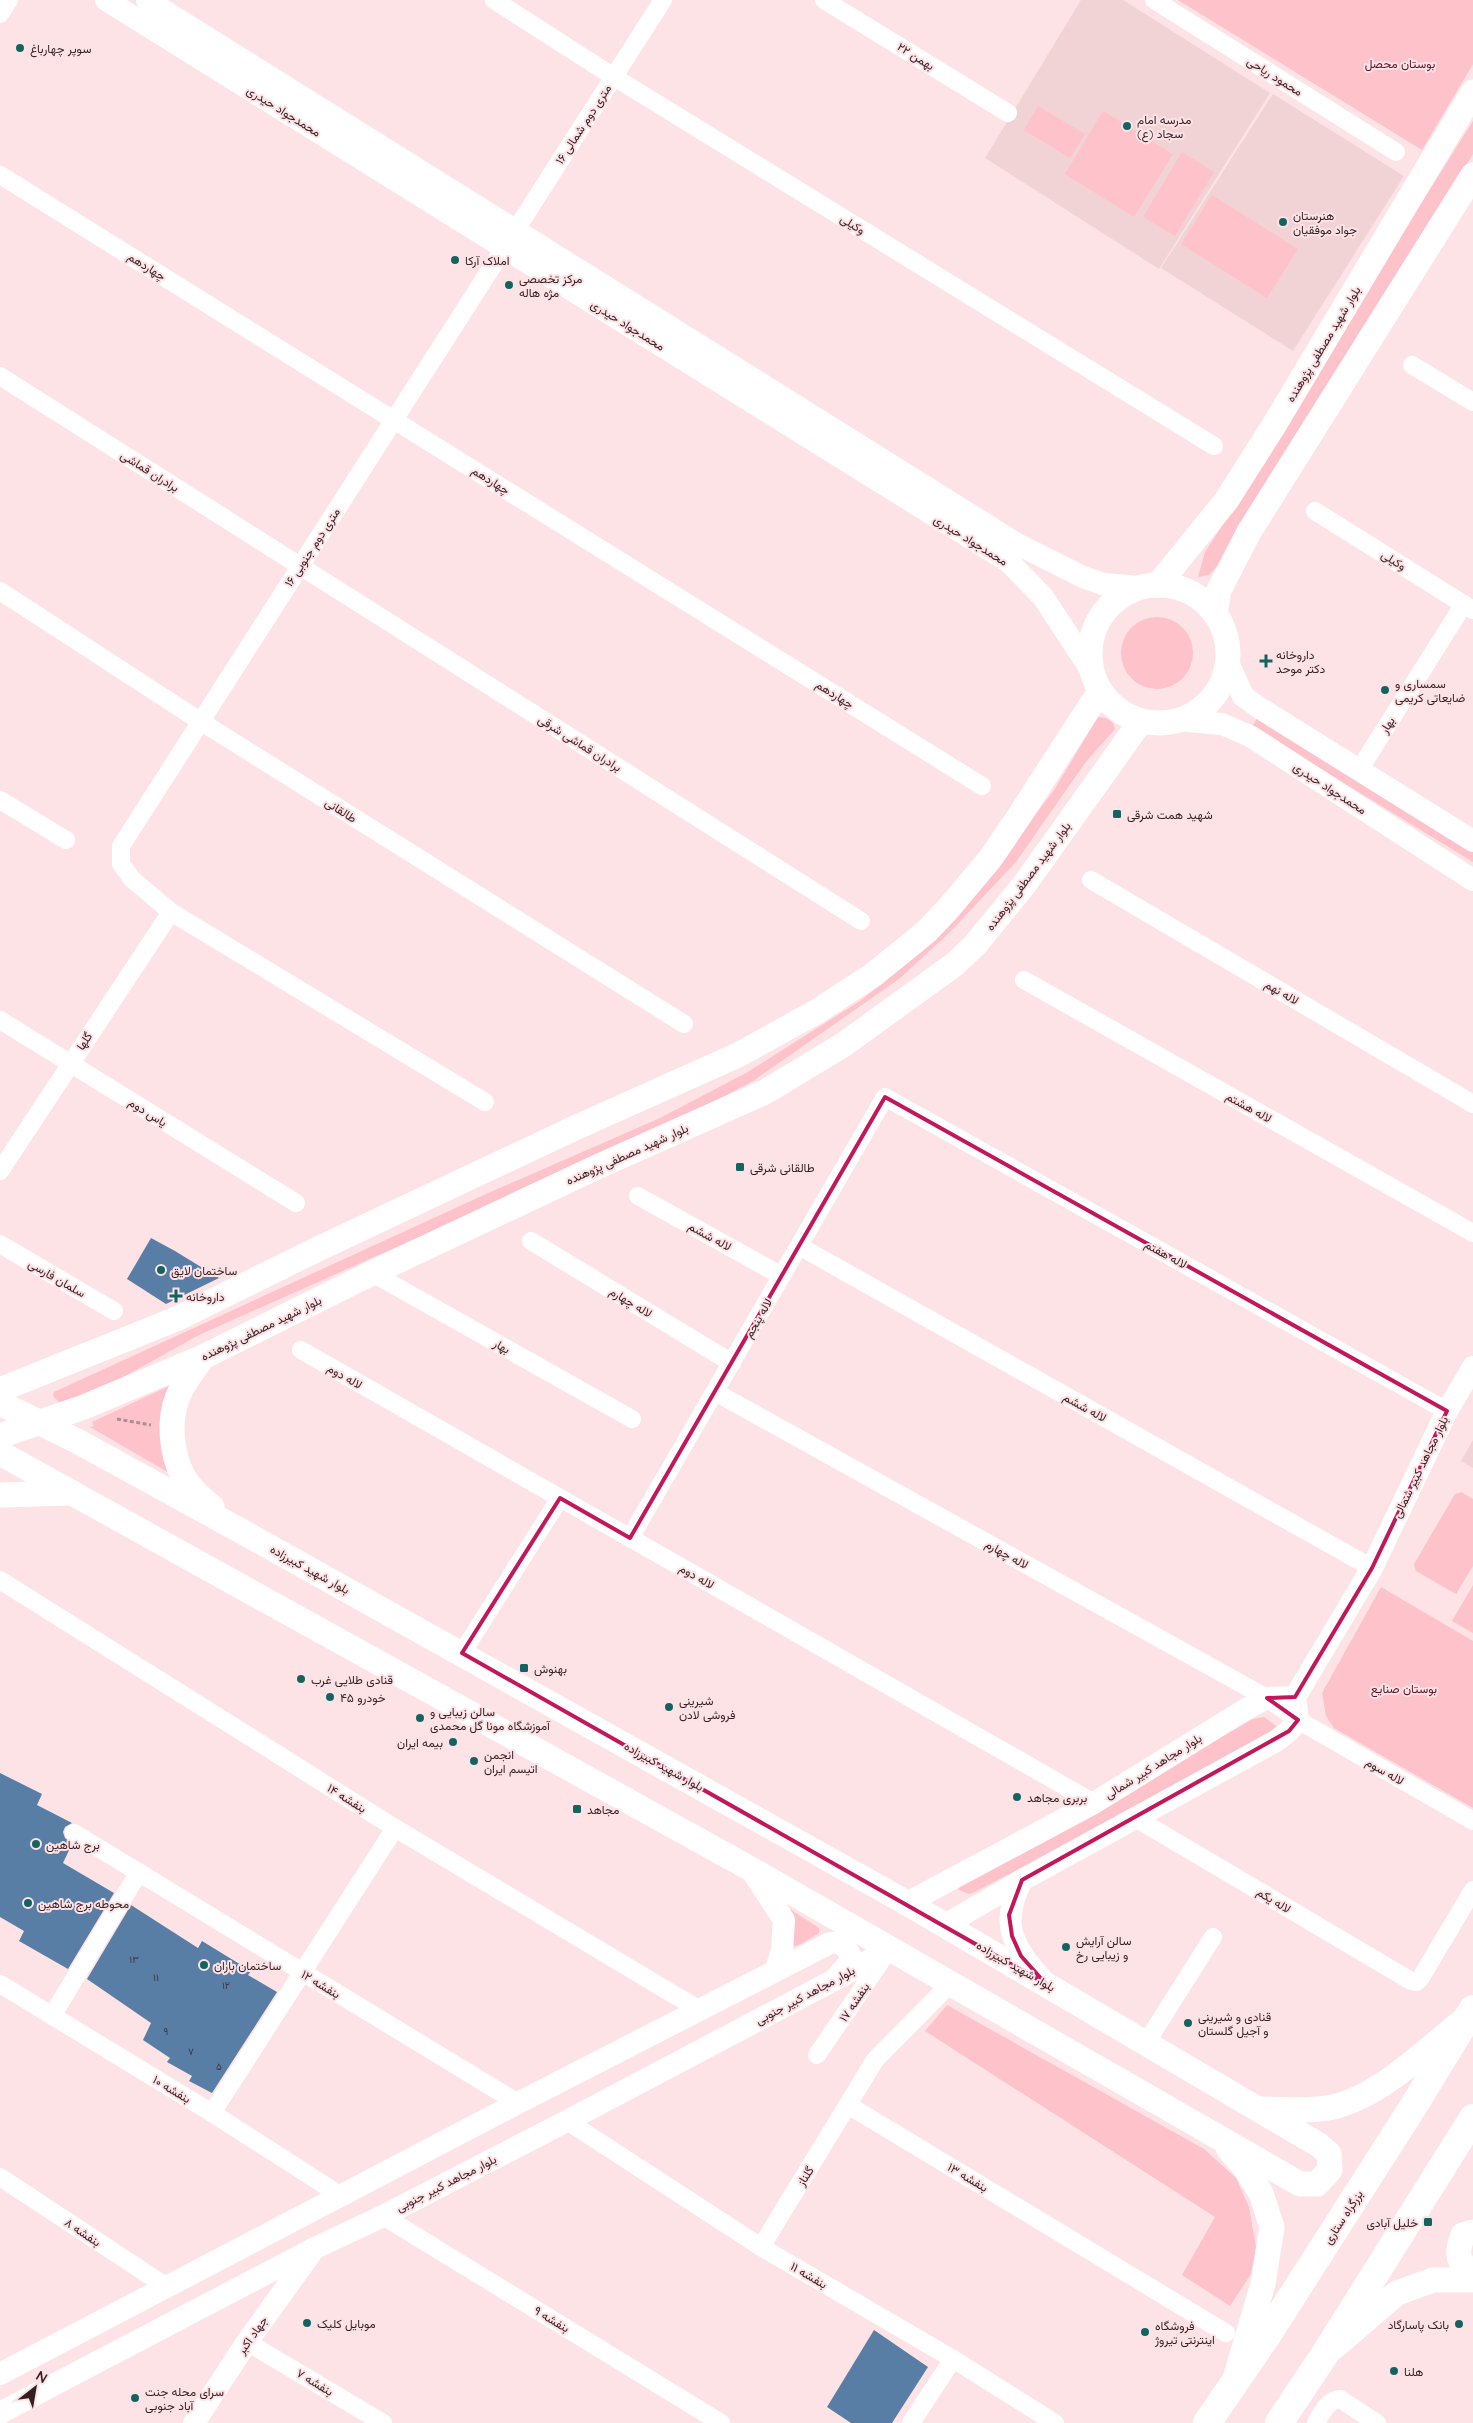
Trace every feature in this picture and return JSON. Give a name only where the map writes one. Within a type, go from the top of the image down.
[{"type":"highway","name":"بزرگراه ستاری","points":[[1207,2423],[1268,2334],[1408,2116],[1471,2012]]},
{"type":"highway","points":[[1279,2423],[1326,2354],[1473,2118]]},
{"type":"main road","name":"بلوار شهید مصطفی پژوهنده","points":[[1149,586],[1226,501],[1274,428],[1473,92]]},
{"type":"main road","points":[[1215,614],[1220,590],[1249,532],[1473,175]]},
{"type":"main road","points":[[1149,586],[1174,587],[1190,593],[1215,614],[1223,628],[1227,644],[1227,660],[1222,680],[1212,698],[1196,712],[1177,720],[1159,723],[1141,721],[1125,714],[1111,704],[1096,681],[1090,648],[1095,627],[1106,608],[1123,595],[1149,586]]},
{"type":"main road","points":[[0,1390],[176,1319],[329,1244],[577,1127],[738,1055],[816,1012],[872,975],[926,932],[948,910],[990,859],[1018,818],[1096,681]]},
{"type":"main road","name":"بلوار شهید مصطفی پژوهنده","points":[[0,1436],[84,1407],[203,1357],[372,1273],[597,1167],[765,1092],[843,1044],[955,964],[975,945],[1024,885],[1141,721]]},
{"type":"main road","points":[[203,1357],[185,1381],[173,1412],[174,1446],[183,1476],[204,1500],[241,1531]]},
{"type":"main road","name":"بلوار شهید کبیرزاده","points":[[0,1403],[241,1531],[907,1903],[1319,2145],[1329,2154],[1330,2170],[1317,2184],[1300,2184],[1216,2134]]},
{"type":"main road","points":[[0,1453],[749,1868],[1216,2134],[1246,2169],[1261,2193],[1272,2227],[1263,2284],[1234,2382]]},
{"type":"main road","points":[[0,1495],[73,1493]]},
{"type":"main road","points":[[1260,2109],[1315,2110],[1354,2101],[1381,2085],[1471,2012]]},
{"type":"main road","points":[[1473,2232],[1463,2234],[1458,2248],[1460,2263],[1473,2275]]},
{"type":"main road","points":[[1326,2354],[1397,2293],[1433,2280],[1473,2280]]},
{"type":"street","points":[[0,14],[10,0]]},
{"type":"street","name":"محمدجواد حیدری","points":[[106,0],[509,239],[1016,544],[1083,577],[1103,584],[1149,586]]},
{"type":"street","name":"محمدجواد حیدری","points":[[147,0],[509,239],[1009,562],[1043,597],[1096,681]]},
{"type":"street","name":"وکیلی","points":[[494,0],[1214,446]]},
{"type":"street","name":"۱۶ متری دوم شمالی","points":[[509,239],[663,0]]},
{"type":"street","name":"۲۲ بهمن","points":[[824,0],[1008,113]]},
{"type":"street","name":"محمود ریاحی","points":[[1154,0],[1396,152]]},
{"type":"street","name":"چهاردهم","points":[[0,175],[982,786]]},
{"type":"street","name":"۱۶ متری دوم جنوبی","points":[[170,912],[132,879],[121,864],[120,846],[509,239]]},
{"type":"street","points":[[1412,365],[1473,402]]},
{"type":"street","name":"برادران قماشی","points":[[0,376],[299,566]]},
{"type":"street","name":"وکیلی","points":[[1315,511],[1468,607]]},
{"type":"street","name":"برادران قماشی شرقی","points":[[299,566],[861,920]]},
{"type":"street","name":"طالقانی","points":[[0,592],[200,721],[684,1024]]},
{"type":"street","name":"بهار","points":[[1359,770],[1468,607]]},
{"type":"street","points":[[1227,660],[1244,696],[1473,841]]},
{"type":"street","name":"محمدجواد حیدری","points":[[1177,720],[1222,724],[1250,736],[1473,880]]},
{"type":"street","points":[[0,800],[66,840]]},
{"type":"street","name":"لاله نهم","points":[[1091,880],[1473,1104]]},
{"type":"street","points":[[170,912],[485,1102]]},
{"type":"street","name":"گلها","points":[[0,1172],[170,912]]},
{"type":"street","name":"لاله هشتم","points":[[1024,980],[1473,1233]]},
{"type":"street","name":"یاس دوم","points":[[0,1020],[296,1202]]},
{"type":"street","name":"لاله پنجم","points":[[630,1538],[885,1097]]},
{"type":"street","name":"لاله هفتم","points":[[885,1097],[1447,1411]]},
{"type":"street","name":"لاله ششم","points":[[638,1196],[782,1276]]},
{"type":"street","name":"لاله چهارم","points":[[531,1241],[732,1363]]},
{"type":"street","name":"سلمان فارسی","points":[[0,1244],[114,1311]]},
{"type":"street","name":"لاله ششم","points":[[799,1246],[1372,1568]]},
{"type":"street","name":"بهار","points":[[372,1273],[632,1419]]},
{"type":"street","name":"لاله دوم","points":[[300,1350],[1094,1803]]},
{"type":"street","name":"بلوار مجاهد کبیر شمالی","points":[[907,1903],[1094,1803],[1246,1709],[1267,1698],[1295,1697],[1372,1568],[1447,1411],[1473,1367]]},
{"type":"street","name":"لاله چهارم","points":[[715,1392],[1267,1698],[1298,1720]]},
{"type":"street","points":[[462,1653],[560,1498]]},
{"type":"street","name":"بنفشه ۱۴","points":[[0,1580],[395,1828],[698,2010]]},
{"type":"street","points":[[945,1925],[1022,1880],[1276,1742],[1298,1720],[1295,1697]]},
{"type":"street","name":"لاله سوم","points":[[1298,1720],[1473,1821]]},
{"type":"street","name":"لاله یکم","points":[[1137,1819],[1411,1981],[1416,1982],[1420,1979],[1473,1890]]},
{"type":"street","points":[[212,2113],[395,1828]]},
{"type":"street","name":"بنفشه ۱۲","points":[[74,1833],[518,2103]]},
{"type":"street","points":[[749,1868],[784,1920],[782,1951],[776,1969]]},
{"type":"street","points":[[52,2016],[139,1872]]},
{"type":"street","points":[[1022,1880],[1014,1895],[1009,1915],[1012,1936],[1021,1956],[1046,1984]]},
{"type":"street","points":[[1146,2043],[1213,1937]]},
{"type":"street","points":[[0,2374],[776,1969],[830,1943],[838,1942],[847,1948],[852,1959],[833,1980]]},
{"type":"street","name":"بلوار مجاهد کبیر جنوبی","points":[[0,2413],[313,2249],[383,2216],[568,2121],[890,1948]]},
{"type":"street","name":"بنفشه ۱۷","points":[[817,2055],[890,1948]]},
{"type":"street","points":[[848,2105],[876,2060],[952,1983]]},
{"type":"street","name":"بنفشه ۱۰","points":[[0,1984],[212,2113],[343,2196]]},
{"type":"street","name":"گلناز","points":[[761,2247],[848,2105]]},
{"type":"street","name":"بنفشه ۱۳","points":[[848,2105],[1226,2333]]},
{"type":"street","name":"بنفشه ۱۱","points":[[568,2121],[761,2247],[953,2359],[1055,2423]]},
{"type":"street","name":"بنفشه ۸","points":[[0,2177],[167,2287]]},
{"type":"street","name":"بنفشه ۹","points":[[383,2216],[721,2423]]},
{"type":"street","name":"جهاد اکبر","points":[[194,2423],[313,2249]]},
{"type":"street","name":"بنفشه ۷","points":[[248,2342],[383,2423]]},
{"type":"street","points":[[911,2423],[953,2359]]},
{"type":"street","points":[[1316,2423],[1333,2400],[1340,2399],[1377,2423]]},
{"type":"path","points":[[111,1418],[159,1427]]},
{"type":"highlighted area","points":[[885,1097],[1447,1411],[1372,1568],[1295,1697],[1267,1698],[1298,1720],[1289,1731],[1022,1880],[1009,1915],[1012,1936],[1021,1956],[1046,1984],[462,1653],[560,1498],[630,1538]]},
{"type":"shaded area","name":"مدرسه امام سجاد (ع)","points":[[1081,0],[1123,0],[1270,93],[1159,269],[985,158]]},
{"type":"shaded area","name":"هنرستان جواد موفقیان","points":[[1273,94],[1404,176],[1293,351],[1161,268]]},
{"type":"shaded area","points":[[1473,1440],[1473,1468],[1461,1461]]},
{"type":"green space","name":"بوستان محصل","points":[[1178,0],[1473,0],[1473,64],[1422,150]]},
{"type":"green space","points":[[1038,106],[1085,134],[1070,158],[1024,130]]},
{"type":"green space","points":[[1103,111],[1173,154],[1134,217],[1065,174]]},
{"type":"green space","points":[[1473,121],[1473,154],[1223,560],[1209,575],[1198,577],[1205,552],[1260,468],[1371,283]]},
{"type":"green space","points":[[1182,152],[1214,172],[1175,236],[1143,217]]},
{"type":"green space","points":[[1212,195],[1298,249],[1267,298],[1181,244]]},
{"type":"green space","points":[[1157,617],[1177,623],[1187,633],[1193,653],[1187,673],[1177,683],[1157,689],[1137,683],[1127,673],[1121,653],[1127,633],[1137,623]]},
{"type":"green space","points":[[1259,715],[1473,848],[1473,862],[1252,727]]},
{"type":"green space","points":[[1098,717],[1106,718],[1113,723],[1115,729],[1085,763],[1016,862],[949,933],[899,979],[753,1081],[666,1127],[199,1335],[118,1380],[71,1400],[59,1402],[53,1396],[54,1392],[486,1194],[660,1118],[746,1073],[860,1001],[925,949],[981,887],[1054,790]]},
{"type":"green space","points":[[171,1385],[171,1474],[90,1427],[94,1426],[92,1422]]},
{"type":"green space","points":[[1461,1492],[1473,1499],[1473,1566],[1456,1594],[1416,1571],[1414,1564],[1455,1494]]},
{"type":"green space","points":[[1473,1585],[1473,1633],[1452,1621]]},
{"type":"green space","name":"بوستان صنایع","points":[[1381,1587],[1473,1641],[1473,1808],[1334,1728],[1326,1716],[1322,1693]]},
{"type":"green space","points":[[1264,1717],[1276,1726],[1278,1732],[1151,1803],[970,1894],[959,1890],[958,1887],[1253,1719]]},
{"type":"green space","points":[[785,1906],[819,1928],[819,1933],[801,1944],[791,1947]]},
{"type":"green space","points":[[947,2005],[1204,2149],[1236,2178],[1249,2207],[1256,2247],[1251,2274],[1230,2306],[1182,2275],[1215,2217],[925,2031]]},
{"type":"building","name":"ساختمان لایق","points":[[151,1238],[219,1278],[166,1304],[127,1279]]},
{"type":"building","points":[[0,1773],[42,1794],[37,1805],[72,1823],[65,1827],[63,1832],[65,1838],[72,1844],[63,1863],[114,1893],[68,1969],[19,1941],[24,1931],[0,1917]]},
{"type":"building","points":[[131,1905],[198,1948],[202,1941],[251,1971],[248,1975],[277,1992],[212,2093],[189,2081],[192,2076],[167,2062],[170,2058],[143,2040],[151,2023],[87,1979]]},
{"type":"building","points":[[874,2330],[928,2367],[892,2423],[851,2423],[827,2407]]},
{"type":"place","name":"سوپر چهارباغ","points":[[20,48]]},
{"type":"place","name":"مدرسه امام سجاد (ع)","points":[[1127,126]]},
{"type":"place","name":"هنرستان جواد موفقیان","points":[[1283,222]]},
{"type":"place","name":"املاک آرکا","points":[[455,260]]},
{"type":"place","name":"مرکز تخصصی مژه هاله","points":[[509,285]]},
{"type":"place","name":"داروخانه دکتر موحد","points":[[1266,661]]},
{"type":"place","name":"سمساری و ضایعاتی کریمی","points":[[1385,690]]},
{"type":"place","name":"شهید همت شرقی","points":[[1117,814]]},
{"type":"place","name":"طالقانی شرقی","points":[[740,1167]]},
{"type":"place","name":"ساختمان لایق","points":[[161,1270]]},
{"type":"place","name":"داروخانه","points":[[176,1296]]},
{"type":"place","name":"بهنوش","points":[[524,1668]]},
{"type":"place","name":"قنادی طلایی غرب","points":[[301,1679]]},
{"type":"place","name":"خودرو ۴۵","points":[[330,1697]]},
{"type":"place","name":"شیرینی فروشی لادن","points":[[669,1707]]},
{"type":"place","name":"سالن زیبایی و آموزشگاه مونا گل محمدی","points":[[420,1718]]},
{"type":"place","name":"بیمه ایران","points":[[453,1742]]},
{"type":"place","name":"انجمن اتیسم ایران","points":[[474,1761]]},
{"type":"place","name":"بربری مجاهد","points":[[1017,1797]]},
{"type":"place","name":"مجاهد","points":[[577,1809]]},
{"type":"place","name":"برج شاهین","points":[[36,1844]]},
{"type":"place","name":"محوطه برج شاهین","points":[[28,1903]]},
{"type":"place","name":"سالن آرایش و زیبایی رخ","points":[[1066,1947]]},
{"type":"place","name":"ساختمان باران","points":[[204,1965]]},
{"type":"place","name":"قنادی و شیرینی و آجیل گلستان","points":[[1188,2023]]},
{"type":"place","name":"خلیل آبادی","points":[[1428,2222]]},
{"type":"place","name":"موبایل کلیک","points":[[307,2323]]},
{"type":"place","name":"بانک پاسارگاد","points":[[1459,2324]]},
{"type":"place","name":"فروشگاه اینترنتی تیروژ","points":[[1145,2332]]},
{"type":"place","name":"هلنا","points":[[1394,2371]]},
{"type":"place","name":"سرای محله جنت آباد جنوبی","points":[[135,2398]]}]
